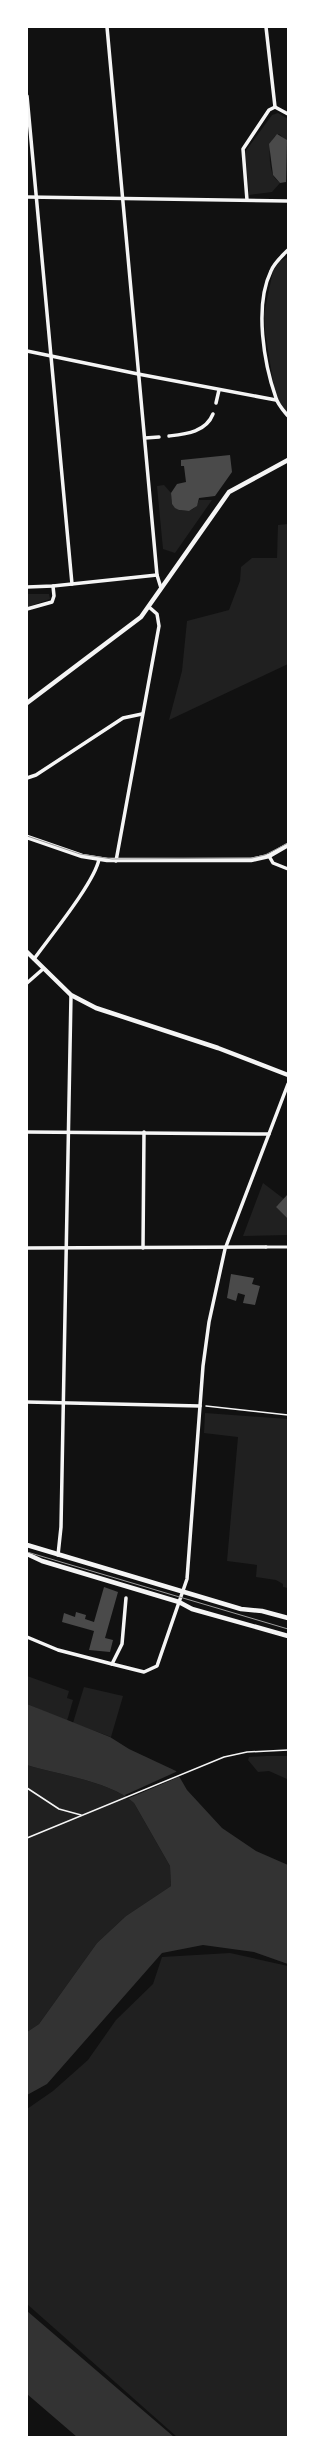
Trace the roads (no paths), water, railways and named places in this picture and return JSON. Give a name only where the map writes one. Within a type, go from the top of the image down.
[{"type":"street","points":[[107,27],[124,198],[138,374],[157,575],[161,588]]},
{"type":"street","points":[[266,27],[275,107]]},
{"type":"street","points":[[27,96],[72,584]]},
{"type":"street","points":[[247,200],[242,149],[269,110],[275,107]]},
{"type":"street","points":[[275,107],[288,114]]},
{"type":"street","points":[[27,197],[288,201]]},
{"type":"street","points":[[288,250],[271,271],[263,295],[262,312],[266,358],[276,400],[288,416]]},
{"type":"street","points":[[27,351],[276,400]]},
{"type":"street","points":[[216,403],[219,390]]},
{"type":"street","points":[[168,436],[204,427],[209,423],[213,414]]},
{"type":"street","points":[[145,438],[159,437]]},
{"type":"street","points":[[27,703],[141,616],[229,492],[288,460]]},
{"type":"street","points":[[27,587],[52,586],[157,575]]},
{"type":"street","points":[[27,610],[52,602],[54,596],[52,586]]},
{"type":"street","points":[[116,861],[158,626],[157,614],[149,606]]},
{"type":"street","points":[[27,778],[36,775],[123,718],[129,715],[142,714]]},
{"type":"street","points":[[27,838],[82,856],[116,861],[240,860],[269,856],[288,845]]},
{"type":"street","points":[[269,856],[273,863],[288,869]]},
{"type":"street","points":[[34,959],[96,870],[99,859]]},
{"type":"street","points":[[27,952],[71,995],[96,1008],[231,1053],[288,1076]]},
{"type":"street","points":[[27,983],[43,969]]},
{"type":"street","points":[[58,1555],[61,1527],[71,995]]},
{"type":"street","points":[[27,1637],[58,1650],[144,1672],[157,1666],[187,1579],[200,1406],[209,1322],[225,1249],[288,1084]]},
{"type":"street","points":[[27,1132],[269,1134]]},
{"type":"street","points":[[142,1248],[144,1132]]},
{"type":"street","points":[[27,1248],[225,1249],[288,1247]]},
{"type":"street","points":[[27,1402],[63,1401],[200,1406]]},
{"type":"street","points":[[27,1545],[241,1609],[262,1611],[288,1618]]},
{"type":"street","points":[[27,1554],[42,1561],[179,1602],[192,1609],[288,1636]]},
{"type":"street","points":[[112,1664],[122,1644],[126,1598]]},
{"type":"tram line","points":[[27,836],[80,854],[112,859],[252,858],[265,855],[288,843]]},
{"type":"tram line","points":[[27,1552],[288,1629]]}]
